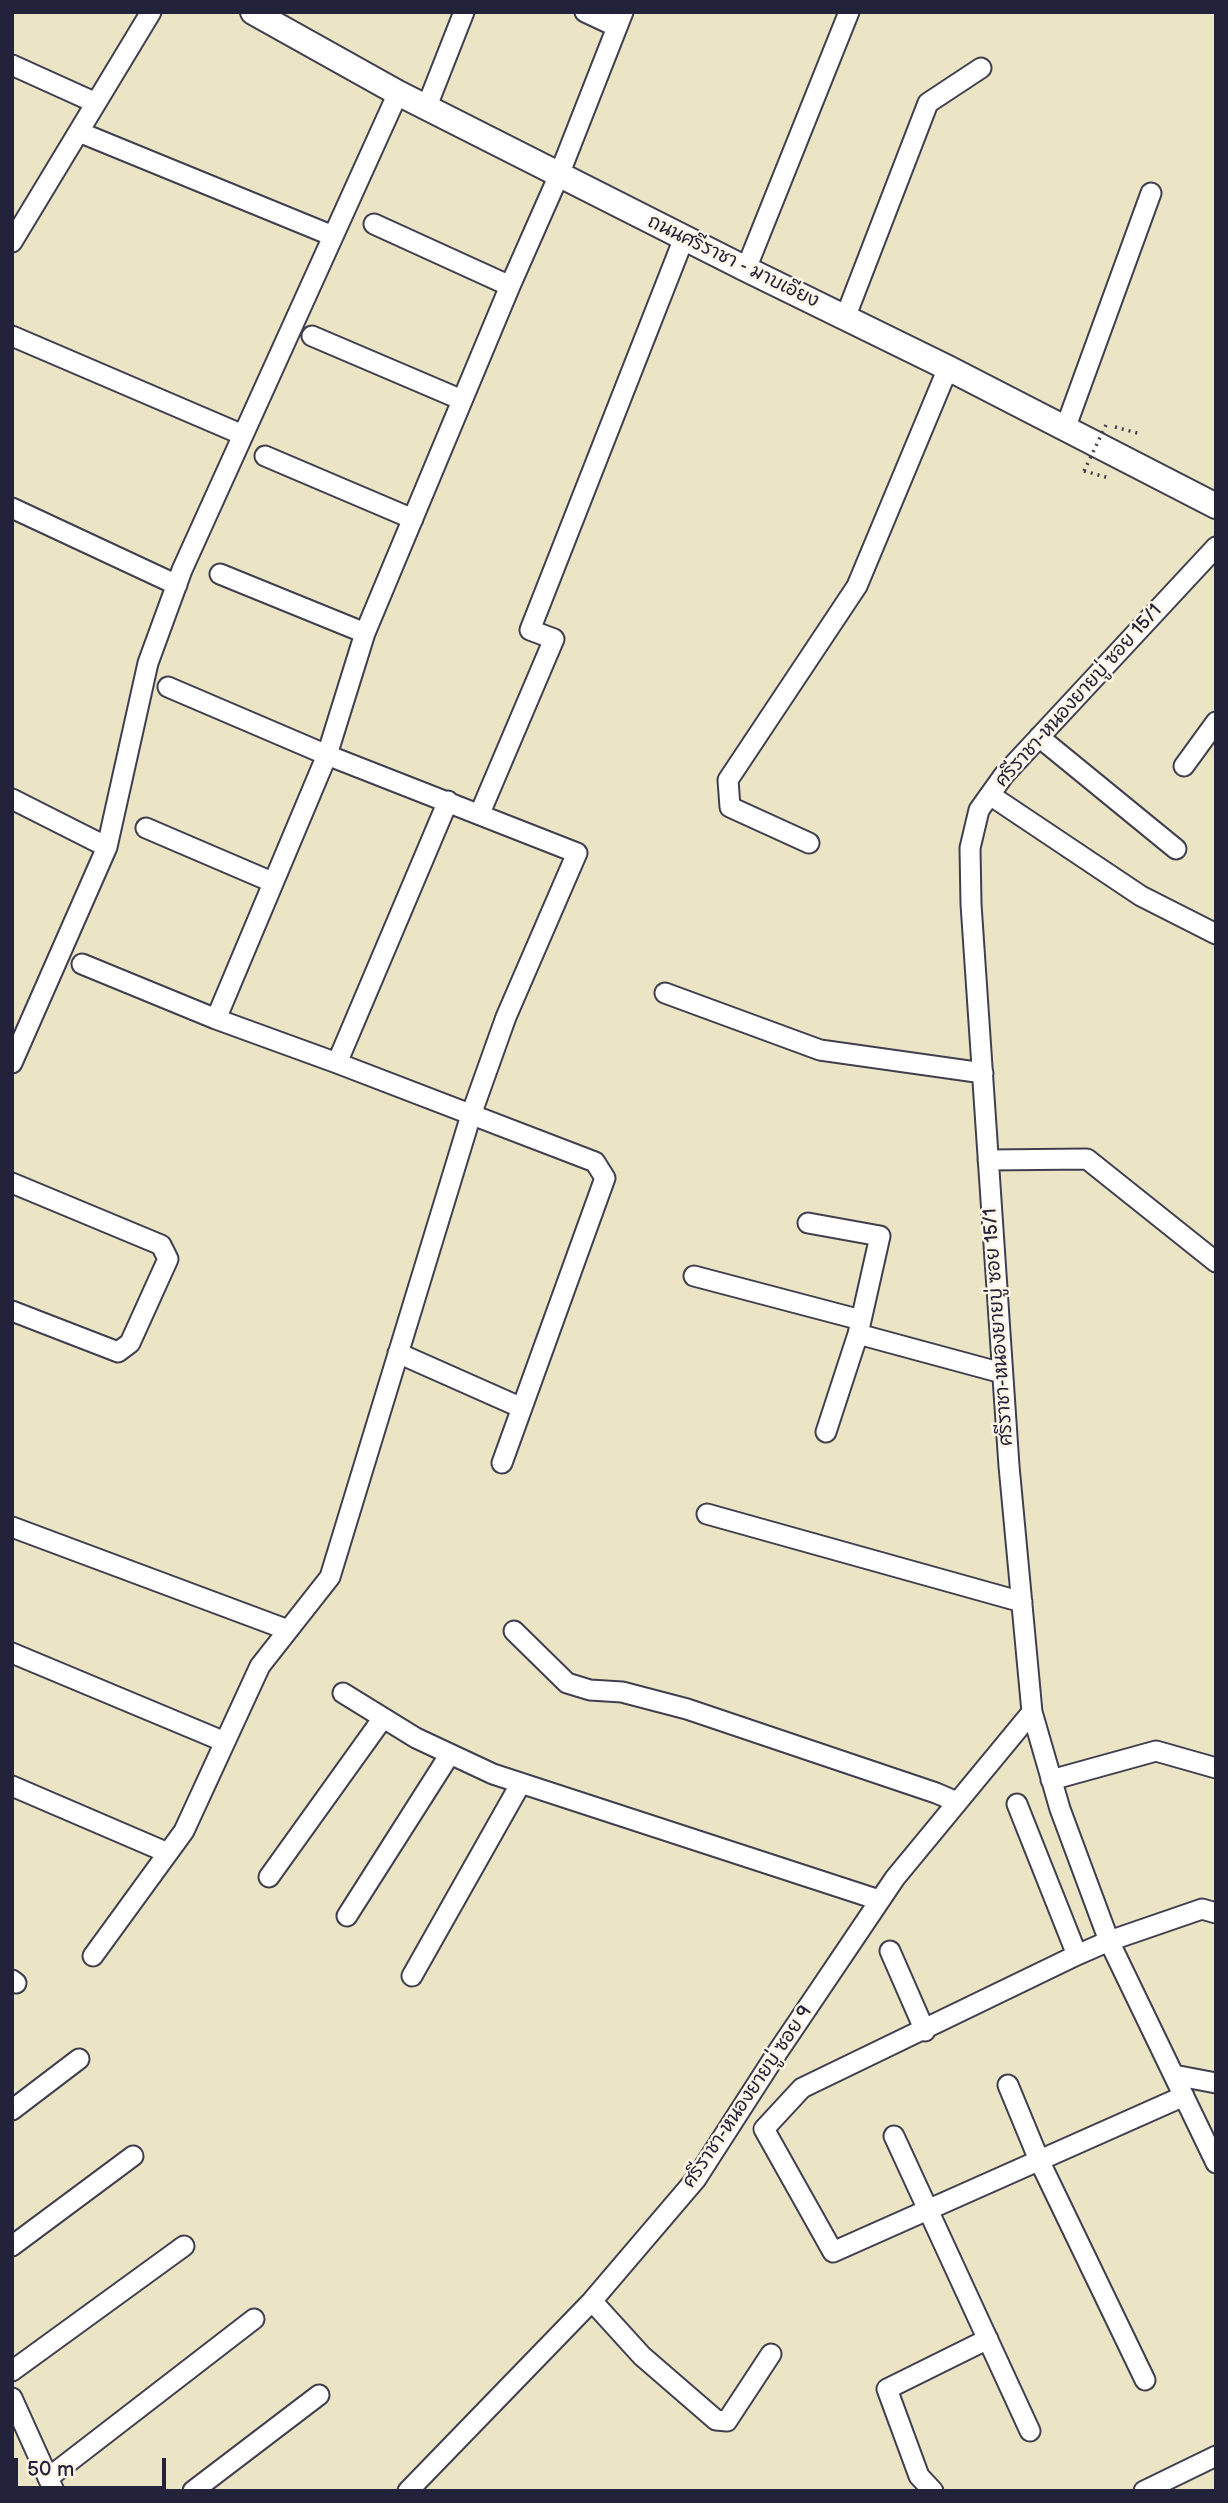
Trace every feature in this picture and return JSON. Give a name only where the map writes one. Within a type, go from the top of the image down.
[{"type":"main road","name":"ถนนศรีราชา - มาบเอียง","points":[[253,12],[398,93],[746,270],[948,368],[1216,506]]},
{"type":"street","points":[[12,242],[151,12]]},
{"type":"street","points":[[427,106],[464,12]]},
{"type":"street","points":[[216,1019],[327,755],[365,633],[559,175],[620,20],[585,12]]},
{"type":"street","points":[[746,270],[849,12]]},
{"type":"street","points":[[12,65],[96,103]]},
{"type":"street","points":[[845,318],[928,103],[981,68]]},
{"type":"street","points":[[12,1063],[107,847],[148,663],[177,585],[398,93]]},
{"type":"street","points":[[79,132],[333,236]]},
{"type":"street","points":[[1065,429],[1152,193]]},
{"type":"street","points":[[373,224],[510,286]]},
{"type":"street","points":[[480,813],[554,639],[530,630],[684,238]]},
{"type":"street","points":[[12,336],[243,435]]},
{"type":"street","points":[[312,336],[462,400]]},
{"type":"street","points":[[809,843],[730,807],[728,780],[857,586],[948,368]]},
{"type":"street","points":[[265,456],[413,519]]},
{"type":"street","points":[[12,508],[177,585]]},
{"type":"street","name":"ศรีราชา-หนองยายบู่ ซอย 15/1","points":[[1216,547],[1004,775],[979,810],[970,848],[1002,1373],[1032,1712],[1051,1780],[1109,1941],[1216,2162]]},
{"type":"street","points":[[220,574],[365,633]]},
{"type":"street","points":[[93,1956],[184,1831],[260,1666],[330,1577],[471,1115],[506,1017],[577,853],[327,755],[168,687]]},
{"type":"street","points":[[1184,766],[1216,722]]},
{"type":"street","points":[[1039,737],[1176,849]]},
{"type":"street","points":[[990,794],[1141,896],[1216,934]]},
{"type":"street","points":[[12,799],[107,847]]},
{"type":"street","points":[[337,1063],[448,801]]},
{"type":"street","points":[[146,828],[272,883]]},
{"type":"street","points":[[82,964],[216,1019],[595,1162],[605,1178],[502,1463]]},
{"type":"street","points":[[665,993],[820,1050],[983,1073]]},
{"type":"street","points":[[988,1160],[1087,1159],[1216,1262]]},
{"type":"street","points":[[12,1184],[161,1245],[168,1259],[130,1343],[118,1352],[12,1311]]},
{"type":"street","points":[[808,1223],[880,1236],[860,1327],[826,1432]]},
{"type":"street","points":[[694,1276],[1002,1373]]},
{"type":"street","points":[[398,1353],[522,1408]]},
{"type":"street","points":[[707,1514],[1022,1602]]},
{"type":"street","points":[[12,1527],[288,1630]]},
{"type":"street","points":[[513,1631],[567,1683],[590,1690],[622,1692],[687,1709],[957,1802]]},
{"type":"street","points":[[12,1653],[225,1742]]},
{"type":"street","points":[[343,1693],[416,1738],[493,1774],[879,1900]]},
{"type":"street","name":"ศรีราชา-หนองยายบู่ ซอย 9","points":[[408,2491],[592,2301],[696,2179],[879,1900],[1032,1712]]},
{"type":"street","points":[[269,1877],[383,1718]]},
{"type":"street","points":[[1051,1780],[1156,1751],[1216,1768]]},
{"type":"street","points":[[347,1916],[450,1754]]},
{"type":"street","points":[[412,1976],[521,1783]]},
{"type":"street","points":[[12,1786],[168,1853]]},
{"type":"street","points":[[1017,1804],[1077,1955]]},
{"type":"street","points":[[1184,2096],[833,2252],[764,2129],[802,2088],[925,2031],[1077,1955],[1202,1909],[1216,1913]]},
{"type":"street","points":[[890,1951],[925,2031]]},
{"type":"street","points":[[12,2110],[79,2059]]},
{"type":"street","points":[[1174,2075],[1216,2083]]},
{"type":"street","points":[[1008,2085],[1039,2160],[1145,2380]]},
{"type":"street","points":[[894,2136],[1030,2431]]},
{"type":"street","points":[[12,2246],[133,2156]]},
{"type":"street","points":[[12,2371],[184,2246]]},
{"type":"street","points":[[592,2301],[642,2356],[716,2420],[727,2421],[771,2354]]},
{"type":"street","points":[[12,2398],[51,2484],[254,2319]]},
{"type":"street","points":[[933,2491],[919,2476],[887,2389],[988,2339]]},
{"type":"street","points":[[193,2491],[319,2395]]},
{"type":"street","points":[[1144,2491],[1216,2456]]},
{"type":"path","points":[[1117,480],[1084,471],[1106,425],[1141,434]]}]
